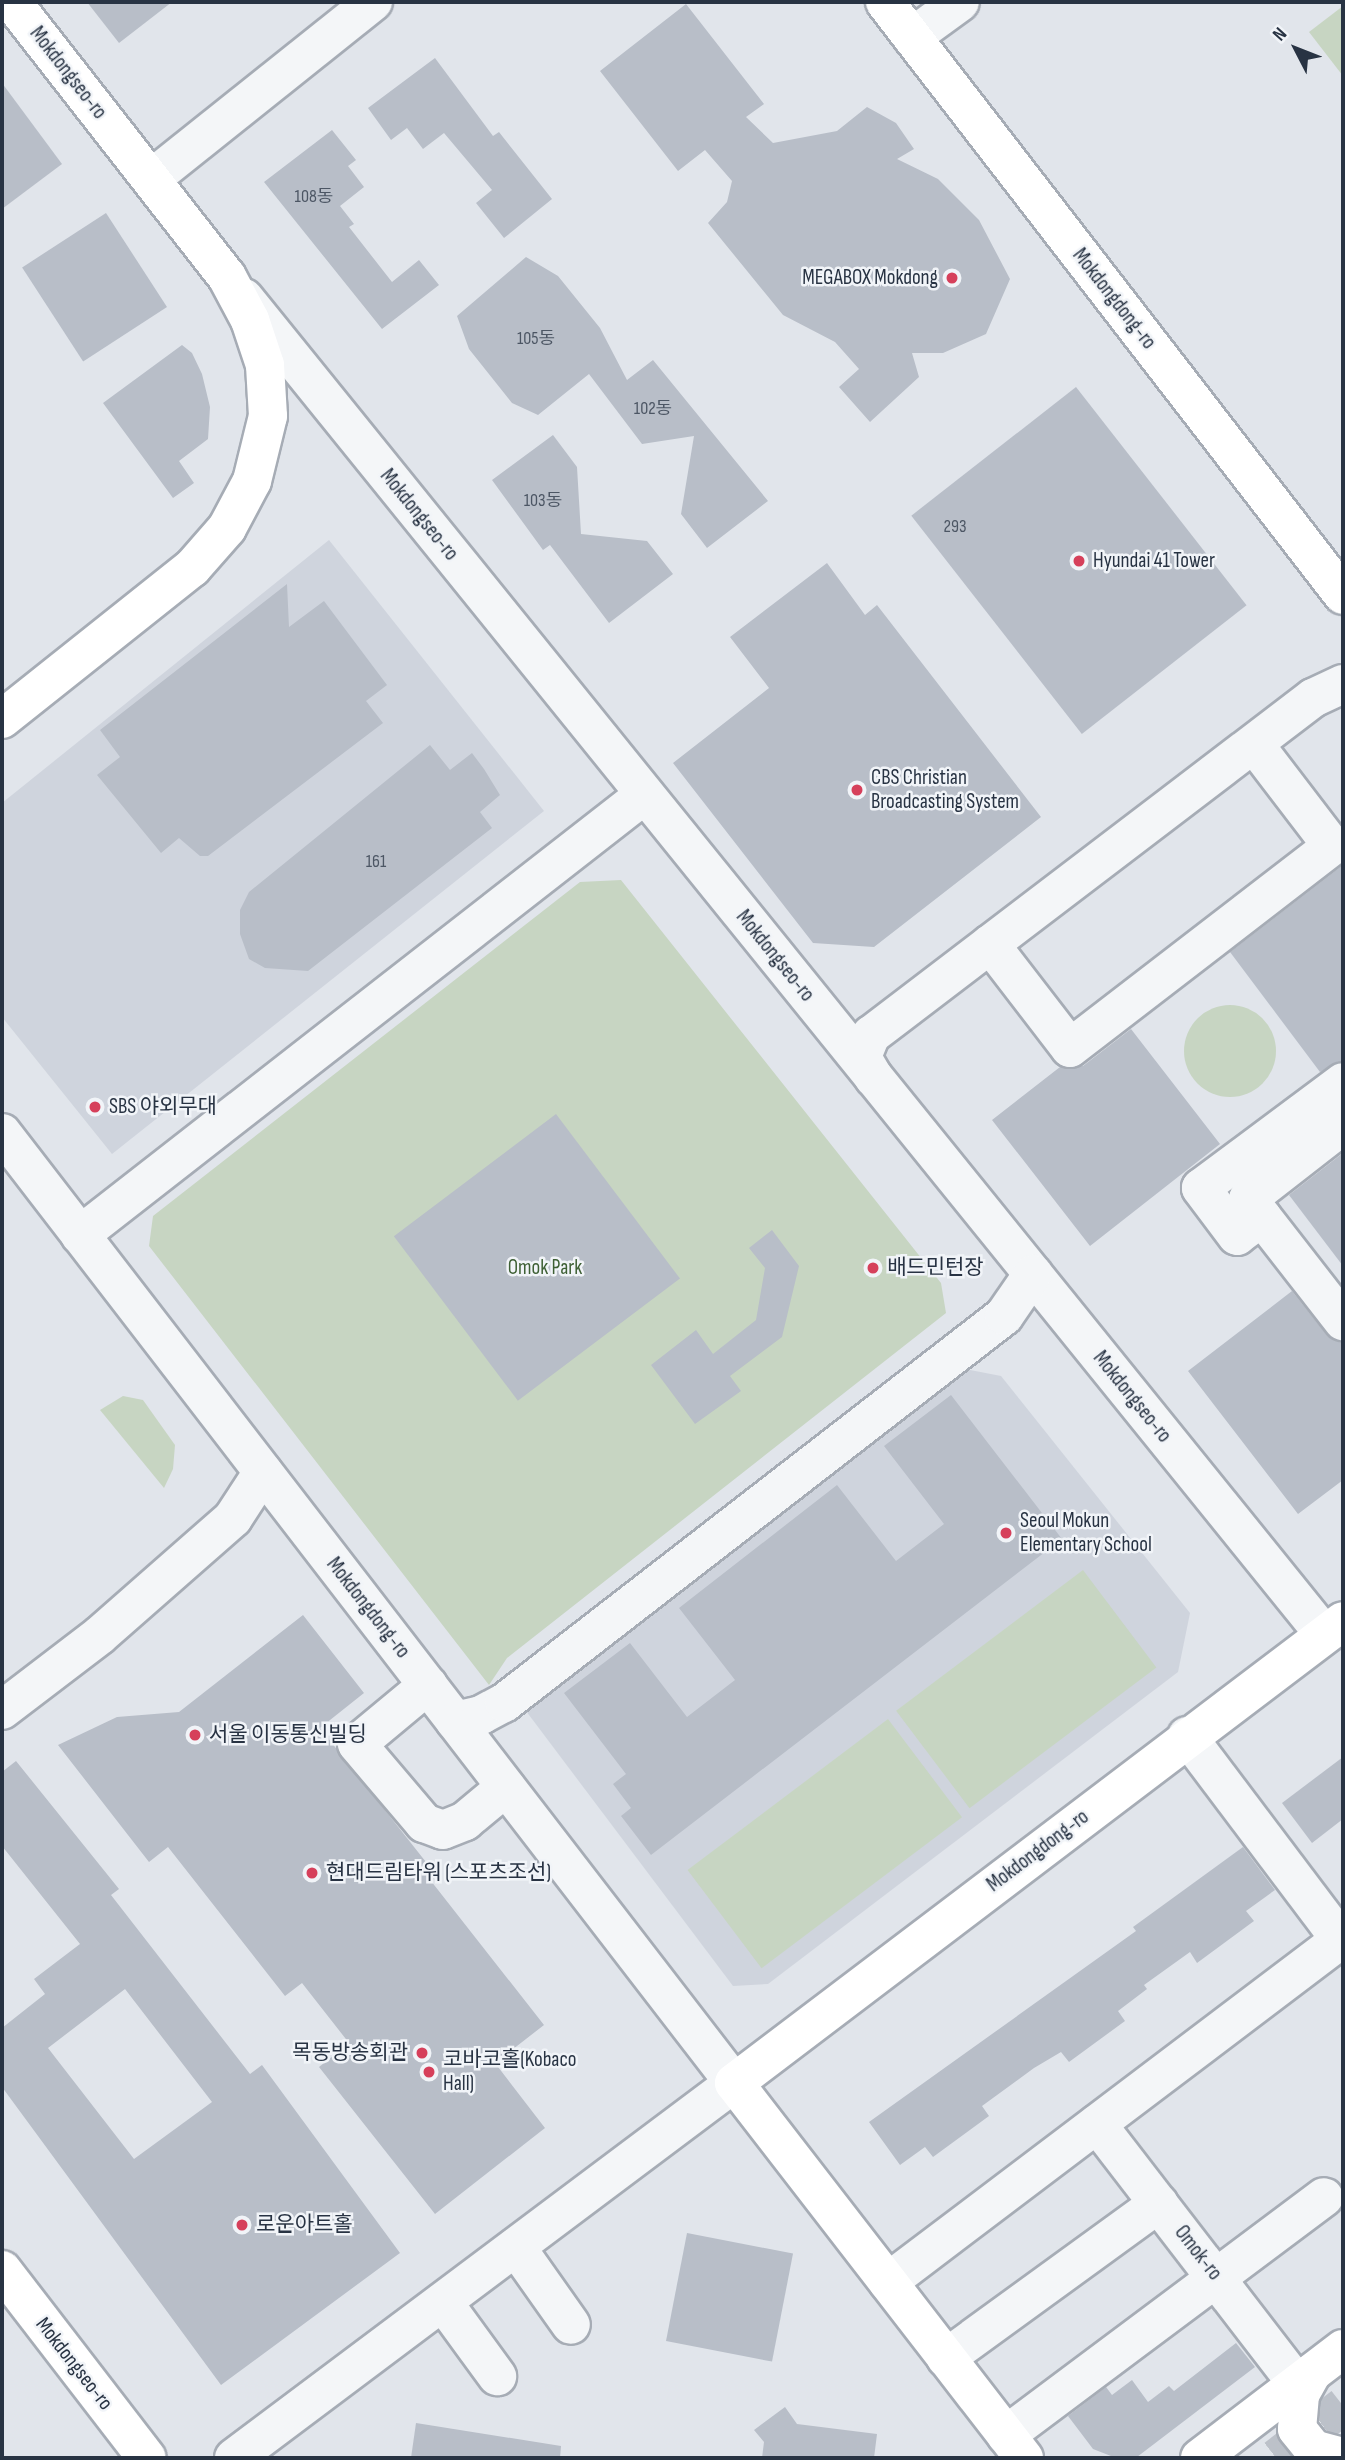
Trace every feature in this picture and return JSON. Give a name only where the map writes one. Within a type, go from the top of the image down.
[{"type":"main road","name":"Mokdongseo-ro","points":[[2,719],[192,568],[227,528],[246,493],[263,451],[268,390],[257,340],[227,277],[12,2]]},
{"type":"main road","name":"Mokdongdong-ro","points":[[884,2],[1343,596]]},
{"type":"main road","name":"Mokdongdong-ro","points":[[1015,2446],[734,2083],[1187,1736],[1334,1628]]},
{"type":"main road","name":"Mokdongseo-ro","points":[[2,2270],[147,2458]]},
{"type":"main road","points":[[1200,2458],[1343,2349]]},
{"type":"main road","points":[[1305,2378],[1300,2395],[1297,2429],[1313,2449],[1343,2457]]},
{"type":"street","points":[[151,179],[373,2]]},
{"type":"street","points":[[912,37],[960,2]]},
{"type":"street","name":"Mokdongseo-ro","points":[[227,277],[1033,1274],[1334,1628]]},
{"type":"street","points":[[874,1079],[862,1057],[870,1035],[1313,698],[1343,684]]},
{"type":"street","points":[[990,944],[1070,1048],[1332,846],[1254,744]]},
{"type":"street","points":[[80,1235],[644,795]]},
{"type":"street","points":[[1262,1217],[1237,1236],[1200,1188],[1343,1082]]},
{"type":"street","points":[[1343,1125],[1248,1199],[1343,1321]]},
{"type":"street","name":"Mokdongdong-ro","points":[[2,1133],[734,2083]]},
{"type":"street","points":[[455,1721],[481,1716],[504,1703],[949,1359],[1004,1316],[1033,1274]]},
{"type":"street","points":[[2,1710],[100,1635],[233,1518],[263,1472]]},
{"type":"street","points":[[428,1685],[357,1744],[424,1823],[443,1830],[465,1821],[506,1787]]},
{"type":"street","points":[[888,2282],[1342,1942],[1187,1736]]},
{"type":"street","points":[[234,2458],[734,2083]]},
{"type":"street","name":"Omok-ro","points":[[1097,2124],[1216,2277],[1305,2378]]},
{"type":"street","name":"Mokdongdong-ro","points":[[1015,2446],[1216,2277],[1324,2197]]},
{"type":"street","points":[[946,2357],[1159,2203]]},
{"type":"street","points":[[516,2247],[571,2325]]},
{"type":"street","points":[[443,2302],[497,2376]]},
{"type":"shaded area","points":[[329,540],[544,811],[112,1154],[2,1017],[2,803]]},
{"type":"shaded area","points":[[965,1369],[1001,1376],[1190,1613],[1178,1672],[768,1984],[733,1986],[523,1707]]},
{"type":"green space","points":[[1343,6],[1343,76],[1309,32]]},
{"type":"green space","name":"Omok Park","points":[[621,880],[941,1283],[946,1313],[507,1658],[489,1685],[149,1246],[153,1216],[580,882]]},
{"type":"green space","points":[[1230,1005],[1248,1008],[1263,1018],[1273,1033],[1276,1051],[1273,1069],[1263,1084],[1248,1094],[1230,1097],[1212,1094],[1197,1084],[1187,1069],[1184,1051],[1187,1033],[1197,1018],[1212,1008]]},
{"type":"green space","points":[[123,1396],[143,1400],[175,1445],[173,1469],[164,1488],[100,1410]]},
{"type":"green space","points":[[1083,1570],[1156,1667],[970,1808],[896,1711]]},
{"type":"green space","points":[[888,1719],[962,1817],[762,1968],[688,1870]]},
{"type":"building","points":[[87,2],[172,2],[119,43]]},
{"type":"building","points":[[686,4],[764,104],[746,117],[773,143],[837,131],[867,107],[896,123],[914,149],[897,159],[938,179],[979,220],[1010,279],[986,334],[943,353],[912,353],[919,377],[870,422],[839,387],[859,369],[835,342],[783,315],[708,223],[727,202],[732,181],[705,150],[678,171],[600,71]]},
{"type":"building","points":[[435,58],[493,136],[499,132],[552,199],[504,238],[476,203],[492,190],[444,133],[423,149],[407,128],[391,140],[368,108]]},
{"type":"building","points":[[2,83],[62,164],[2,209]]},
{"type":"building","points":[[332,130],[356,160],[348,166],[364,187],[340,206],[354,224],[349,227],[392,282],[419,260],[439,285],[382,329],[264,182]]},
{"type":"building","points":[[106,213],[167,307],[83,361],[22,267]]},
{"type":"building","points":[[526,257],[558,276],[600,328],[627,380],[653,360],[768,501],[707,548],[681,514],[694,436],[642,444],[589,374],[538,415],[512,403],[469,349],[457,316]]},
{"type":"building","points":[[182,345],[192,353],[202,374],[210,407],[208,439],[179,461],[194,483],[173,498],[103,403]]},
{"type":"building","name":"Hyundai 41 Tower","points":[[1076,387],[1247,605],[1082,734],[911,516]]},
{"type":"building","points":[[553,435],[577,467],[581,534],[647,541],[673,574],[609,623],[550,545],[543,550],[492,480]]},
{"type":"building","name":"CBS Christian Broadcasting System","points":[[827,563],[865,615],[877,605],[1041,817],[874,947],[813,943],[673,763],[769,688],[730,637]]},
{"type":"building","points":[[287,584],[289,627],[324,601],[387,685],[366,701],[383,723],[208,856],[200,856],[179,838],[161,853],[97,775],[120,757],[100,730]]},
{"type":"building","points":[[430,745],[450,770],[472,753],[484,769],[500,795],[480,812],[492,828],[308,971],[265,968],[249,959],[240,934],[240,910],[249,892]]},
{"type":"building","points":[[1343,865],[1343,1061],[1320,1072],[1230,952]]},
{"type":"building","points":[[1131,1029],[1220,1144],[1090,1246],[992,1120],[1060,1067],[1083,1066]]},
{"type":"building","points":[[556,1114],[680,1279],[518,1401],[394,1236]]},
{"type":"building","points":[[1343,1153],[1343,1266],[1289,1195]]},
{"type":"building","points":[[772,1230],[799,1266],[782,1337],[730,1376],[741,1391],[695,1424],[651,1365],[696,1330],[713,1354],[756,1320],[765,1268],[749,1248]]},
{"type":"building","points":[[1292,1291],[1326,1334],[1343,1342],[1343,1480],[1298,1514],[1188,1371]]},
{"type":"building","points":[[951,1395],[1062,1539],[651,1855],[621,1816],[631,1808],[613,1784],[626,1774],[564,1693],[630,1643],[687,1717],[735,1680],[679,1608],[837,1485],[896,1561],[944,1524],[884,1446]]},
{"type":"building","points":[[303,1615],[364,1693],[320,1728],[437,1876],[431,1881],[544,2025],[495,2063],[545,2128],[435,2214],[319,2067],[349,2043],[302,1983],[285,1996],[168,1847],[149,1862],[58,1745],[117,1717],[179,1712]]},
{"type":"building","points":[[1343,1757],[1343,1819],[1312,1843],[1282,1803]]},
{"type":"building","points":[[16,1761],[119,1889],[111,1895],[250,2074],[262,2065],[400,2253],[221,2385],[2,2087],[2,2028],[45,1994],[34,1979],[80,1944],[2,1846],[2,1772]],"holes":[[[125,1989],[212,2102],[134,2159],[48,2048]]]},
{"type":"building","points":[[1243,1847],[1275,1890],[1246,1911],[1254,1921],[1197,1963],[1190,1952],[1144,1985],[1147,1989],[1118,2011],[1125,2021],[1069,2062],[1061,2052],[1034,2068],[982,2106],[989,2116],[933,2157],[925,2147],[900,2165],[869,2122],[1136,1931],[1133,1927]]},
{"type":"building","points":[[687,2233],[793,2254],[772,2362],[666,2341]]},
{"type":"building","points":[[1236,2343],[1255,2367],[1137,2457],[1116,2458],[1093,2449],[1068,2416],[1106,2387],[1112,2395],[1132,2380],[1148,2402],[1169,2386],[1174,2391]]},
{"type":"building","points":[[785,2407],[797,2424],[877,2434],[874,2458],[762,2458],[764,2442],[754,2430]]},
{"type":"building","points":[[416,2423],[561,2446],[560,2458],[411,2458]]},
{"type":"tunnel","points":[[1276,2458],[1343,2406]]},
{"type":"place","name":"MEGABOX Mokdong","points":[[952,278]]},
{"type":"place","name":"Hyundai 41 Tower","points":[[1079,561]]},
{"type":"place","name":"CBS Christian Broadcasting System","points":[[857,790]]},
{"type":"place","name":"SBS 야외무대","points":[[95,1107]]},
{"type":"place","name":"배드민턴장","points":[[873,1268]]},
{"type":"place","name":"Seoul Mokun Elementary School","points":[[1006,1533]]},
{"type":"place","name":"서울 이동통신빌딩","points":[[195,1735]]},
{"type":"place","name":"현대드림타워 (스포츠조선)","points":[[312,1873]]},
{"type":"place","name":"목동방송회관","points":[[422,2053]]},
{"type":"place","name":"코바코홀(Kobaco Hall)","points":[[429,2072]]},
{"type":"place","name":"로운아트홀","points":[[242,2225]]}]
